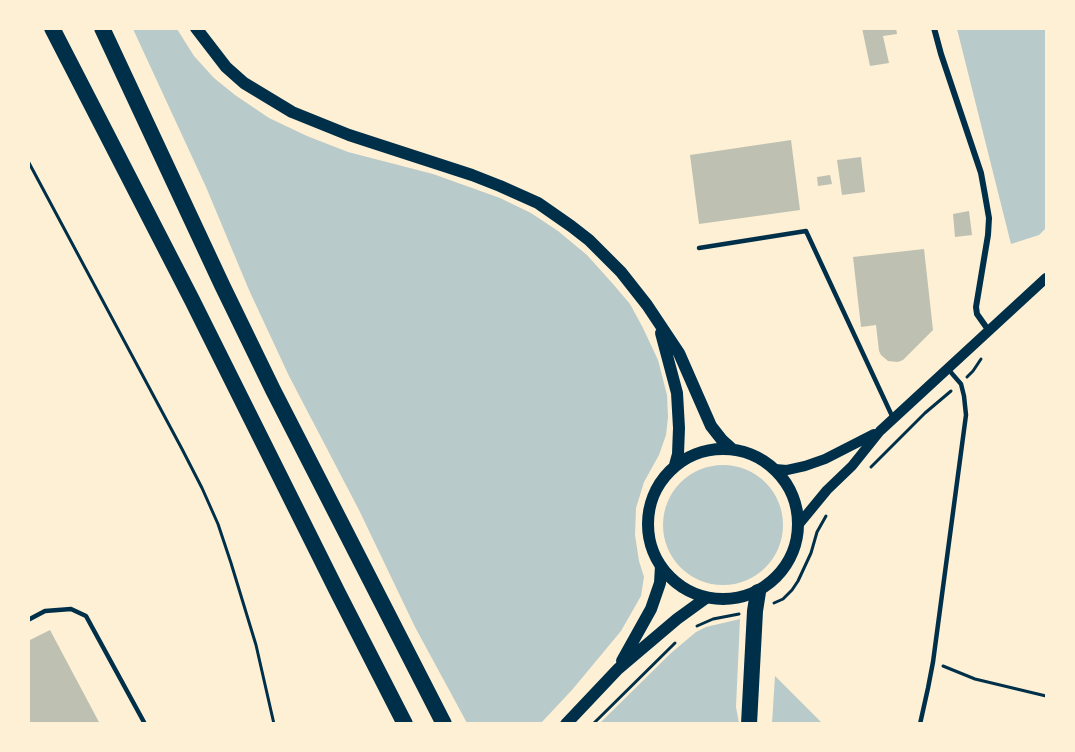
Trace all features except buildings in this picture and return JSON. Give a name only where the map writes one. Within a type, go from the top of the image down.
[{"type":"highway","points":[[52,28],[405,723]]},
{"type":"highway","points":[[102,28],[258,358],[444,723]]},
{"type":"highway","points":[[749,723],[758,592]]},
{"type":"main road","points":[[196,28],[226,67],[244,83],[292,112],[349,135],[500,186],[538,203],[589,240],[636,290],[658,321],[679,353],[711,426],[732,449]]},
{"type":"main road","points":[[658,321],[677,393],[679,428],[678,454],[675,465]]},
{"type":"main road","points":[[732,449],[755,455],[775,469],[783,478],[795,500],[799,524],[795,548],[784,569],[758,592],[727,600],[706,598],[685,590],[661,566],[650,544],[648,519],[654,495],[666,474],[675,465],[696,453],[732,449]]},
{"type":"main road","points":[[618,669],[651,609],[660,583],[661,566]]},
{"type":"main road","points":[[566,723],[618,669],[677,619],[706,598]]},
{"type":"street","points":[[934,28],[981,173],[985,195],[988,235],[976,307],[977,314],[989,331]]},
{"type":"street","points":[[799,524],[893,418],[1047,278]]},
{"type":"street","points":[[775,469],[789,470],[825,459],[880,431]]},
{"type":"lane","points":[[699,248],[806,231],[893,418]]},
{"type":"lane","points":[[920,723],[933,662],[966,415],[960,384],[948,369]]},
{"type":"lane","points":[[28,620],[45,611],[71,609],[86,616],[145,723]]},
{"type":"path","points":[[28,160],[182,449],[218,524],[256,645],[274,723]]},
{"type":"path","points":[[869,470],[925,413],[973,371]]},
{"type":"path","points":[[693,628],[713,619],[755,611],[783,599],[792,590],[804,570],[817,532],[830,512]]},
{"type":"path","points":[[593,723],[678,640]]},
{"type":"path","points":[[933,662],[975,679],[1047,696]]},
{"type":"shaded area","points":[[133,29],[177,29],[194,56],[214,78],[269,118],[307,136],[348,152],[433,174],[500,198],[531,213],[558,231],[587,255],[630,304],[658,360],[667,395],[668,417],[666,435],[659,455],[644,482],[636,508],[635,535],[644,577],[641,596],[621,631],[541,723],[467,723],[415,627],[359,510],[289,376]]},
{"type":"shaded area","points":[[957,29],[1046,29],[1046,228],[1039,235],[1011,244]]},
{"type":"shaded area","points":[[723,465],[746,470],[765,483],[778,502],[783,525],[778,548],[765,567],[746,580],[723,585],[700,580],[681,567],[668,548],[663,525],[668,502],[681,483],[700,470]]},
{"type":"shaded area","points":[[740,619],[736,707],[739,723],[600,723],[671,653],[696,632],[706,627]]},
{"type":"shaded area","points":[[775,676],[822,723],[772,723]]}]
